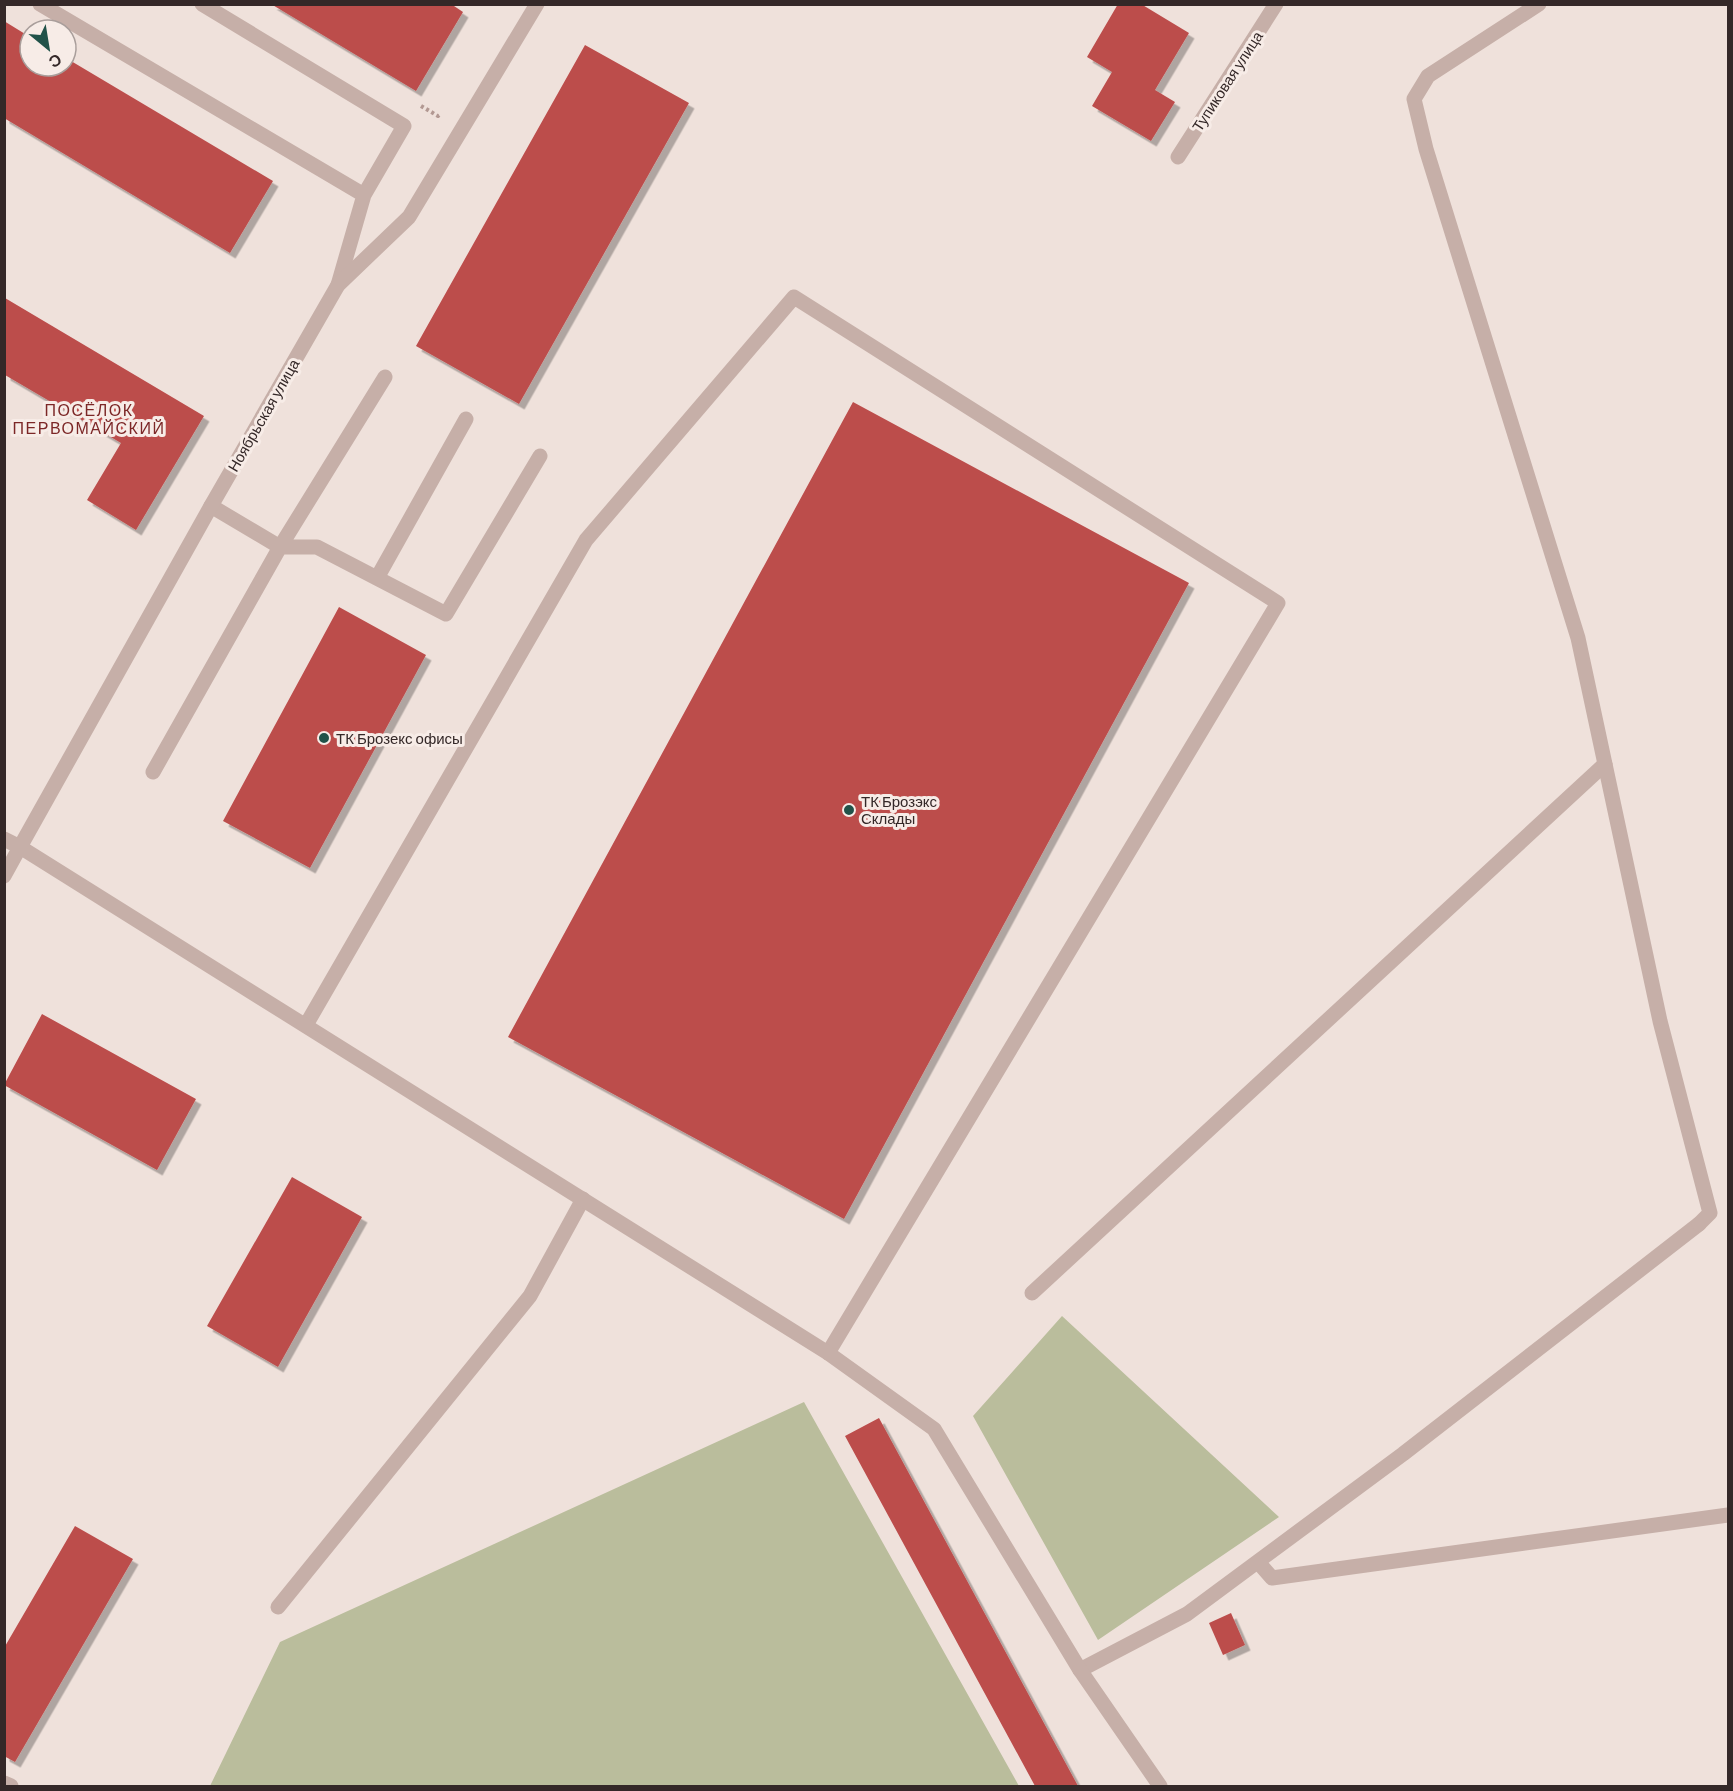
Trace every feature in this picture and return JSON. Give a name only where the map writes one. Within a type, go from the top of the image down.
[{"type":"street","points":[[40,4],[364,195]]},
{"type":"street","points":[[202,4],[404,126],[364,195],[338,285]]},
{"type":"street","name":"Ноябрьская улица","points":[[4,876],[211,506],[338,285],[409,217],[537,4]]},
{"type":"street","name":"Тупиковая улица","points":[[1178,157],[1276,4]]},
{"type":"street","points":[[1080,1670],[1187,1614],[1403,1454],[1699,1224],[1710,1213],[1660,1021],[1578,638],[1426,149],[1414,99],[1428,76],[1539,4]]},
{"type":"street","points":[[306,1025],[586,540],[794,297],[1278,603],[828,1353]]},
{"type":"street","points":[[153,772],[280,547],[385,377]]},
{"type":"street","points":[[377,578],[466,419]]},
{"type":"street","points":[[211,506],[280,547],[317,547],[446,614],[540,456]]},
{"type":"street","points":[[1032,1293],[1605,764]]},
{"type":"street","points":[[4,839],[306,1025],[828,1353],[934,1429],[1080,1670],[1160,1786]]},
{"type":"street","points":[[278,1608],[530,1296],[583,1199]]},
{"type":"street","points":[[1258,1562],[1272,1578],[1728,1515]]},
{"type":"street","points":[[4,1783],[11,1786]]},
{"type":"path","points":[[418,105],[438,116],[444,106]]},
{"type":"green space","points":[[1062,1316],[1279,1517],[1098,1640],[973,1416]]},
{"type":"green space","points":[[804,1402],[1019,1786],[210,1786],[280,1642]]},
{"type":"building","points":[[271,4],[451,4],[463,12],[416,91]]},
{"type":"building","points":[[1118,4],[1141,4],[1189,33],[1155,90],[1175,102],[1151,141],[1092,106],[1112,72],[1087,57]]},
{"type":"building","points":[[4,21],[18,30],[18,78],[78,78],[78,65],[273,181],[230,253],[4,118]]},
{"type":"building","points":[[585,45],[689,103],[519,404],[416,346]]},
{"type":"building","points":[[5,298],[204,416],[136,530],[87,500],[121,443],[5,375]]},
{"type":"building","name":"ТК Брозэкс Склады","points":[[853,402],[1189,583],[844,1219],[508,1037]]},
{"type":"building","name":"ТК Брозекс офисы","points":[[339,607],[426,655],[310,868],[223,821]]},
{"type":"building","points":[[42,1014],[196,1099],[157,1170],[4,1085]]},
{"type":"building","points":[[292,1177],[362,1217],[278,1367],[207,1326]]},
{"type":"building","points":[[879,1418],[1078,1786],[1035,1786],[845,1436]]},
{"type":"building","points":[[75,1526],[133,1559],[15,1762],[4,1756],[4,1648]]},
{"type":"building","points":[[1231,1613],[1245,1645],[1223,1655],[1209,1623]]},
{"type":"place","name":"ТК Брозекс офисы","points":[[324,738]]},
{"type":"place","name":"ТК Брозэкс Склады","points":[[849,810]]},
{"type":"district","name":"ПОСЁЛОК ПЕРВОМАЙСКИЙ","points":[[89,418]]}]
